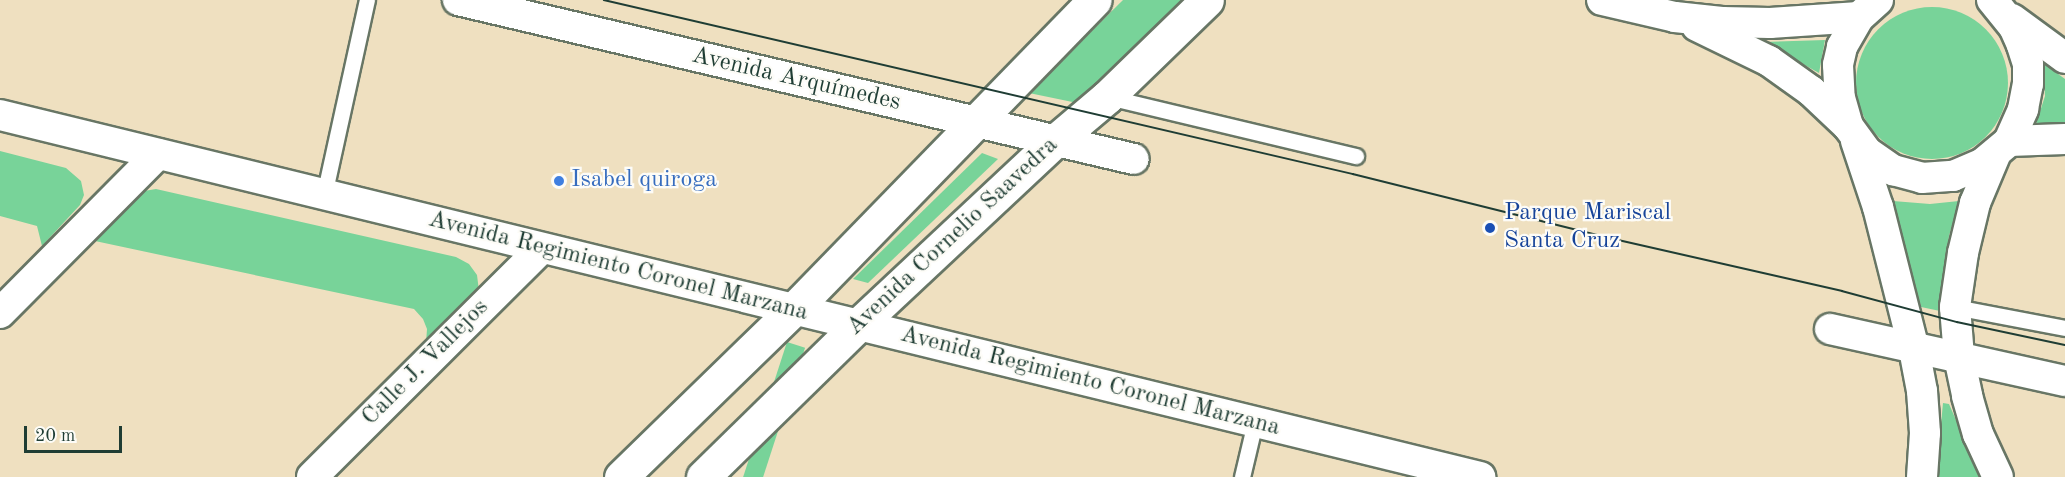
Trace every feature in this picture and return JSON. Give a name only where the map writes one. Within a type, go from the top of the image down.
[{"type":"street","name":"Avenida Arquímedes","points":[[458,0],[1134,159]]},
{"type":"street","points":[[621,477],[794,309],[1095,0]]},
{"type":"street","name":"Avenida Cornelio Saavedra","points":[[703,477],[857,326],[1055,141],[1107,97],[1207,0]]},
{"type":"street","points":[[1602,0],[1675,17],[1770,23],[1872,5]]},
{"type":"street","points":[[1872,5],[1842,47],[1838,65],[1838,88],[1878,207],[1914,349],[1922,391],[1925,433],[1922,477]]},
{"type":"street","points":[[1997,5],[2065,58]]},
{"type":"street","points":[[1997,5],[2018,36],[2028,64],[2028,84],[2023,109],[1975,203],[1963,253],[1955,307],[1959,357],[1978,434],[1998,477]]},
{"type":"street","points":[[1675,17],[1723,37],[1769,61],[1810,91],[1879,162],[1893,170],[1922,178],[1953,176],[1967,171],[2003,147],[2065,139]]},
{"type":"street","name":"Avenida Regimiento Coronel Marzana","points":[[0,115],[1480,477]]},
{"type":"street","points":[[0,313],[158,154]]},
{"type":"street","name":"Calle J. Vallejos","points":[[312,477],[541,249]]},
{"type":"street","points":[[1830,329],[2065,381]]},
{"type":"lane","points":[[324,195],[367,0]]},
{"type":"lane","points":[[1107,97],[1356,156]]},
{"type":"lane","points":[[1955,307],[2065,328]]},
{"type":"lane","points":[[1242,477],[1256,422]]},
{"type":"green space","points":[[1123,0],[1193,0],[1087,105],[1029,93]]},
{"type":"green space","points":[[1932,7],[1961,13],[1974,20],[1985,30],[1995,41],[2002,54],[2008,83],[2002,112],[1995,125],[1985,136],[1974,146],[1961,153],[1932,159],[1903,153],[1890,146],[1879,136],[1869,125],[1862,112],[1856,83],[1862,54],[1869,41],[1879,30],[1890,20],[1903,13]]},
{"type":"green space","points":[[1825,40],[1819,73],[1763,42]]},
{"type":"green space","points":[[2043,63],[2065,79],[2065,126],[2034,130],[2045,96]]},
{"type":"green space","points":[[0,151],[66,168],[81,181],[84,195],[80,205],[42,246],[37,226],[0,216]]},
{"type":"green space","points":[[982,153],[998,159],[868,283],[853,279]]},
{"type":"green space","points":[[156,189],[456,257],[469,264],[477,275],[479,291],[426,343],[427,329],[423,319],[414,309],[95,241],[144,191]]},
{"type":"green space","points":[[1893,201],[1930,204],[1959,201],[1949,236],[1940,311],[1921,307]]},
{"type":"green space","points":[[787,342],[805,348],[763,477],[743,477]]},
{"type":"green space","points":[[1943,403],[1949,404],[1981,477],[1936,477]]},
{"type":"tram line","points":[[604,0],[1353,174],[1614,239],[1842,291],[1957,322],[2065,345]]},
{"type":"place","name":"Isabel quiroga","points":[[559,181]]},
{"type":"place","name":"Parque Mariscal Santa Cruz","points":[[1490,228]]}]
